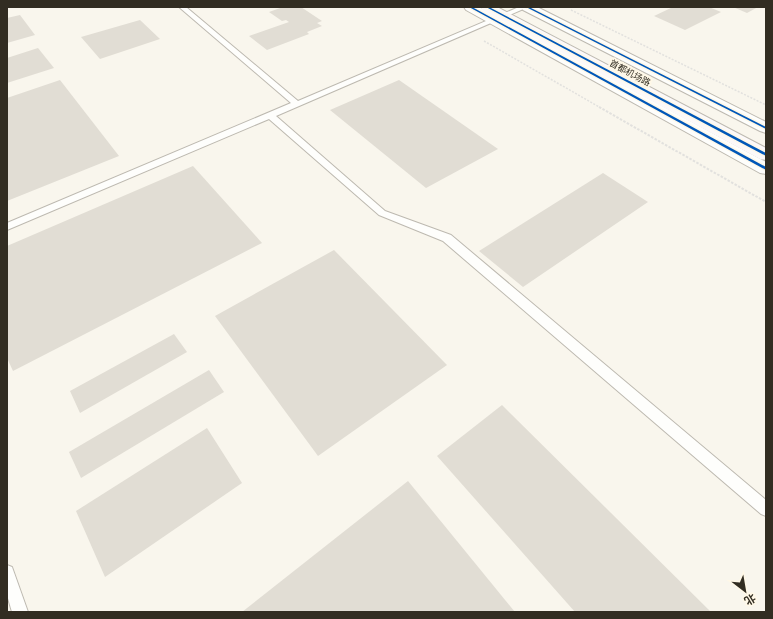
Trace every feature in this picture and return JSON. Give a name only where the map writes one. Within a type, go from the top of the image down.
[{"type":"street","name":"首都机场路","points":[[470,7],[512,11],[766,142]]},
{"type":"street","name":"首都机场路","points":[[487,7],[512,11],[766,128]]},
{"type":"street","name":"首都机场路","points":[[512,11],[766,155]]},
{"type":"street","name":"首都机场路","points":[[512,11],[766,169]]},
{"type":"lane","points":[[182,7],[296,104]]},
{"type":"lane","points":[[7,226],[512,11]]},
{"type":"lane","points":[[270,115],[382,213],[446,238],[766,509]]},
{"type":"lane","points":[[7,572],[20,612]]},
{"type":"path","points":[[565,7],[766,105]]},
{"type":"path","points":[[484,41],[766,202]]},
{"type":"building","points":[[283,7],[301,7],[322,21],[317,23],[322,26],[307,32],[309,34],[267,50],[249,36],[289,22],[286,20],[282,21],[269,12]]},
{"type":"building","points":[[673,7],[709,7],[721,12],[685,30],[654,16]]},
{"type":"building","points":[[733,7],[758,7],[747,13]]},
{"type":"building","points":[[20,15],[35,35],[7,43],[7,18]]},
{"type":"building","points":[[140,20],[160,39],[100,59],[81,37]]},
{"type":"building","points":[[38,48],[54,68],[7,83],[7,58]]},
{"type":"building","points":[[60,80],[119,156],[7,201],[7,98]]},
{"type":"building","points":[[399,80],[498,149],[426,188],[330,110]]},
{"type":"building","points":[[193,166],[262,243],[13,371],[7,358],[7,246]]},
{"type":"building","points":[[603,173],[648,202],[523,287],[479,251]]},
{"type":"building","points":[[334,250],[447,365],[318,456],[215,316]]},
{"type":"building","points":[[174,334],[187,352],[80,413],[70,391]]},
{"type":"building","points":[[209,370],[224,392],[81,478],[69,452]]},
{"type":"building","points":[[502,405],[711,612],[575,612],[437,456]]},
{"type":"building","points":[[207,428],[242,483],[105,577],[76,511]]},
{"type":"building","points":[[408,481],[515,612],[242,612]]},
{"type":"cycle path","points":[[470,7],[766,169]]},
{"type":"cycle path","points":[[487,7],[766,155]]},
{"type":"cycle path","points":[[527,7],[766,128]]}]
